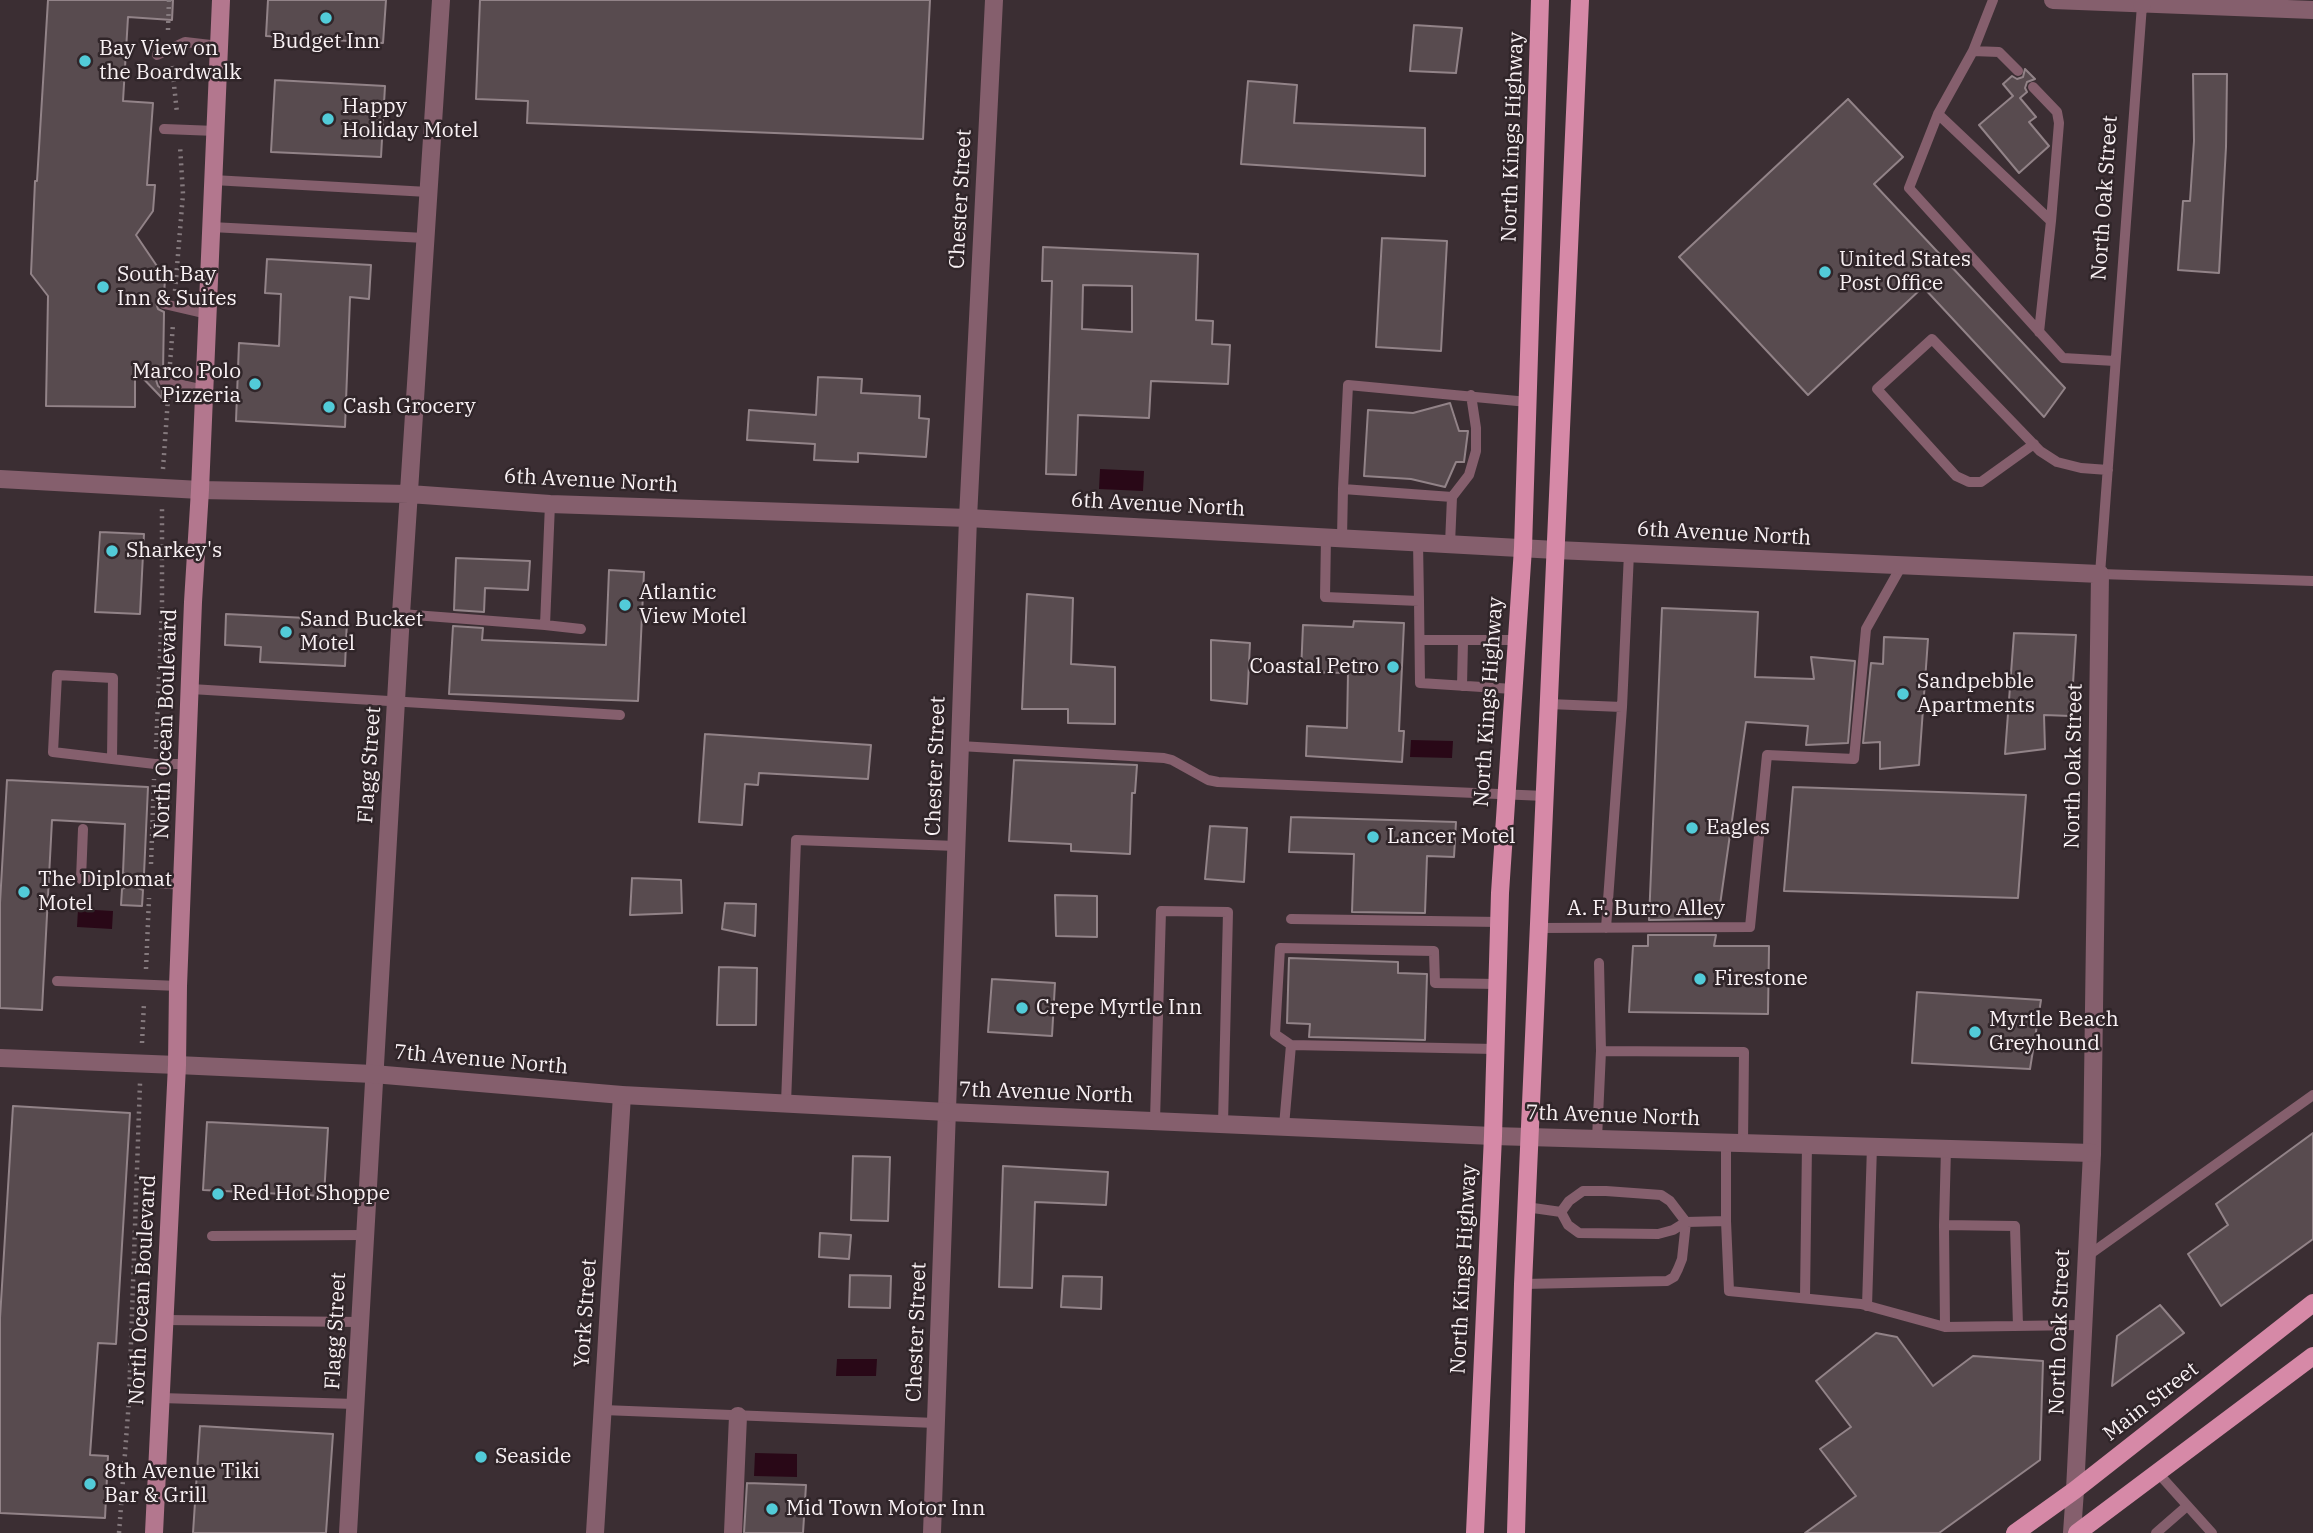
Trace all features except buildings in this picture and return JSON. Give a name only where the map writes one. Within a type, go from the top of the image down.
[{"type":"main road","name":"North Ocean Boulevard","points":[[154,1533],[177,1065],[193,602],[221,0]]},
{"type":"main road","name":"North Kings Highway","points":[[1475,1533],[1493,1136],[1499,922],[1523,548],[1540,0]]},
{"type":"main road","points":[[1516,1533],[1526,1207],[1580,0]]},
{"type":"main road","name":"Main Street","points":[[2015,1533],[2075,1490],[2313,1303]]},
{"type":"main road","points":[[2075,1533],[2313,1356]]},
{"type":"street","name":"Flagg Street","points":[[348,1533],[373,1074],[441,0]]},
{"type":"street","name":"Chester Street","points":[[932,1533],[968,518],[994,0]]},
{"type":"street","points":[[2053,0],[2313,10]]},
{"type":"street","name":"6th Avenue North","points":[[0,479],[200,490],[409,494],[550,504],[968,518],[1556,550],[2100,574]]},
{"type":"street","name":"North Oak Street","points":[[2075,1533],[2082,1325],[2092,1153],[2100,574]]},
{"type":"street","name":"7th Avenue North","points":[[0,1058],[373,1074],[622,1096],[947,1112],[1493,1136],[2092,1153]]},
{"type":"street","name":"York Street","points":[[595,1533],[622,1096]]},
{"type":"street","points":[[733,1533],[738,1416]]},
{"type":"lane","points":[[1993,0],[1973,51],[1938,114],[1909,188],[2063,358],[2116,361]]},
{"type":"lane","name":"North Oak Street","points":[[2100,574],[2142,2]]},
{"type":"lane","points":[[157,55],[185,42],[219,46]]},
{"type":"lane","points":[[1973,51],[1999,52],[2018,71]]},
{"type":"lane","points":[[2033,87],[2057,112],[2059,123],[2039,332]]},
{"type":"lane","points":[[1938,114],[2051,221]]},
{"type":"lane","points":[[164,129],[216,131]]},
{"type":"lane","points":[[213,180],[428,192]]},
{"type":"lane","points":[[212,227],[425,238]]},
{"type":"lane","points":[[164,304],[207,314]]},
{"type":"lane","points":[[2034,444],[1981,482],[1969,482],[1956,476],[1877,389],[1932,339],[2034,444],[2040,452],[2057,462],[2081,468],[2108,470]]},
{"type":"lane","points":[[164,382],[204,390]]},
{"type":"lane","points":[[1419,601],[1325,597],[1343,489],[1348,385],[1528,402]]},
{"type":"lane","points":[[1450,544],[1452,497],[1469,475],[1476,451],[1471,396]]},
{"type":"lane","points":[[1343,489],[1452,497]]},
{"type":"lane","points":[[545,625],[550,504]]},
{"type":"lane","points":[[1419,542],[1420,683],[1439,680],[1462,686],[1513,689]]},
{"type":"lane","points":[[1606,928],[1622,707],[1629,553]]},
{"type":"lane","name":"A. F. Burro Alley","points":[[1539,928],[1750,928],[1767,755],[1854,758],[1866,629],[1902,565]]},
{"type":"lane","name":"6th Avenue North","points":[[2100,574],[2313,581]]},
{"type":"lane","points":[[401,614],[581,629]]},
{"type":"lane","points":[[1420,640],[1438,644],[1516,640]]},
{"type":"lane","points":[[1462,686],[1463,641]]},
{"type":"lane","points":[[112,759],[113,678],[57,675],[53,752],[112,759],[188,764]]},
{"type":"lane","points":[[191,689],[620,715]]},
{"type":"lane","points":[[1549,704],[1622,707]]},
{"type":"lane","points":[[960,746],[1164,758],[1208,780],[1219,782],[1545,796]]},
{"type":"lane","points":[[83,829],[80,879],[122,881]]},
{"type":"lane","points":[[786,1103],[796,840],[956,846]]},
{"type":"lane","points":[[143,882],[183,885]]},
{"type":"lane","points":[[1155,1120],[1160,911],[1228,912],[1223,1124]]},
{"type":"lane","points":[[1291,919],[1499,922]]},
{"type":"lane","points":[[1495,1049],[1291,1045],[1275,1034],[1280,948],[1434,951],[1435,982],[1497,984]]},
{"type":"lane","points":[[1597,1139],[1601,1051],[1599,963]]},
{"type":"lane","points":[[57,981],[178,986]]},
{"type":"lane","points":[[1284,1126],[1291,1045]]},
{"type":"lane","points":[[1601,1051],[1744,1052],[1726,1221],[1730,1291],[1867,1306],[1945,1327],[2082,1325]]},
{"type":"lane","points":[[2086,1256],[2313,1095]]},
{"type":"lane","points":[[1805,1298],[1807,1144]]},
{"type":"lane","points":[[1867,1306],[1872,1146]]},
{"type":"lane","points":[[1945,1149],[1945,1327]]},
{"type":"lane","points":[[1523,1284],[1667,1281],[1674,1276],[1682,1259],[1686,1222],[1670,1201],[1661,1195],[1583,1191],[1569,1201],[1561,1212]]},
{"type":"lane","points":[[1526,1207],[1561,1212]]},
{"type":"lane","points":[[1561,1212],[1568,1225],[1579,1233],[1658,1234],[1686,1222],[1726,1221]]},
{"type":"lane","points":[[1944,1226],[2015,1226],[2018,1326]]},
{"type":"lane","points":[[212,1236],[365,1235]]},
{"type":"lane","points":[[165,1320],[360,1321]]},
{"type":"lane","points":[[161,1398],[355,1404]]},
{"type":"lane","points":[[603,1409],[936,1423]]},
{"type":"lane","points":[[2158,1473],[2211,1533]]},
{"type":"lane","points":[[2156,1533],[2187,1506]]},
{"type":"shaded area","points":[[1100,469],[1144,471],[1143,491],[1099,489]]},
{"type":"shaded area","points":[[1411,740],[1453,741],[1452,758],[1410,757]]},
{"type":"shaded area","points":[[78,909],[113,911],[112,929],[77,927]]},
{"type":"shaded area","points":[[837,1359],[877,1359],[876,1376],[836,1376]]},
{"type":"shaded area","points":[[755,1453],[797,1454],[797,1477],[754,1476]]},
{"type":"place","name":"Budget Inn","points":[[326,18]]},
{"type":"place","name":"Bay View on the Boardwalk","points":[[85,61]]},
{"type":"place","name":"Happy Holiday Motel","points":[[328,119]]},
{"type":"place","name":"United States Post Office","points":[[1825,272]]},
{"type":"place","name":"South Bay Inn & Suites","points":[[103,287]]},
{"type":"place","name":"Marco Polo Pizzeria","points":[[255,384]]},
{"type":"place","name":"Cash Grocery","points":[[329,407]]},
{"type":"place","name":"Sharkey's","points":[[112,551]]},
{"type":"place","name":"Atlantic View Motel","points":[[625,605]]},
{"type":"place","name":"Sand Bucket Motel","points":[[286,632]]},
{"type":"place","name":"Coastal Petro","points":[[1393,667]]},
{"type":"place","name":"Sandpebble Apartments","points":[[1903,694]]},
{"type":"place","name":"Eagles","points":[[1692,828]]},
{"type":"place","name":"Lancer Motel","points":[[1373,837]]},
{"type":"place","name":"The Diplomat Motel","points":[[24,892]]},
{"type":"place","name":"Firestone","points":[[1700,979]]},
{"type":"place","name":"Crepe Myrtle Inn","points":[[1022,1008]]},
{"type":"place","name":"Myrtle Beach Greyhound","points":[[1975,1032]]},
{"type":"place","name":"Red Hot Shoppe","points":[[218,1194]]},
{"type":"place","name":"Seaside","points":[[481,1457]]},
{"type":"place","name":"8th Avenue Tiki Bar & Grill","points":[[90,1484]]},
{"type":"place","name":"Mid Town Motor Inn","points":[[772,1509]]}]
